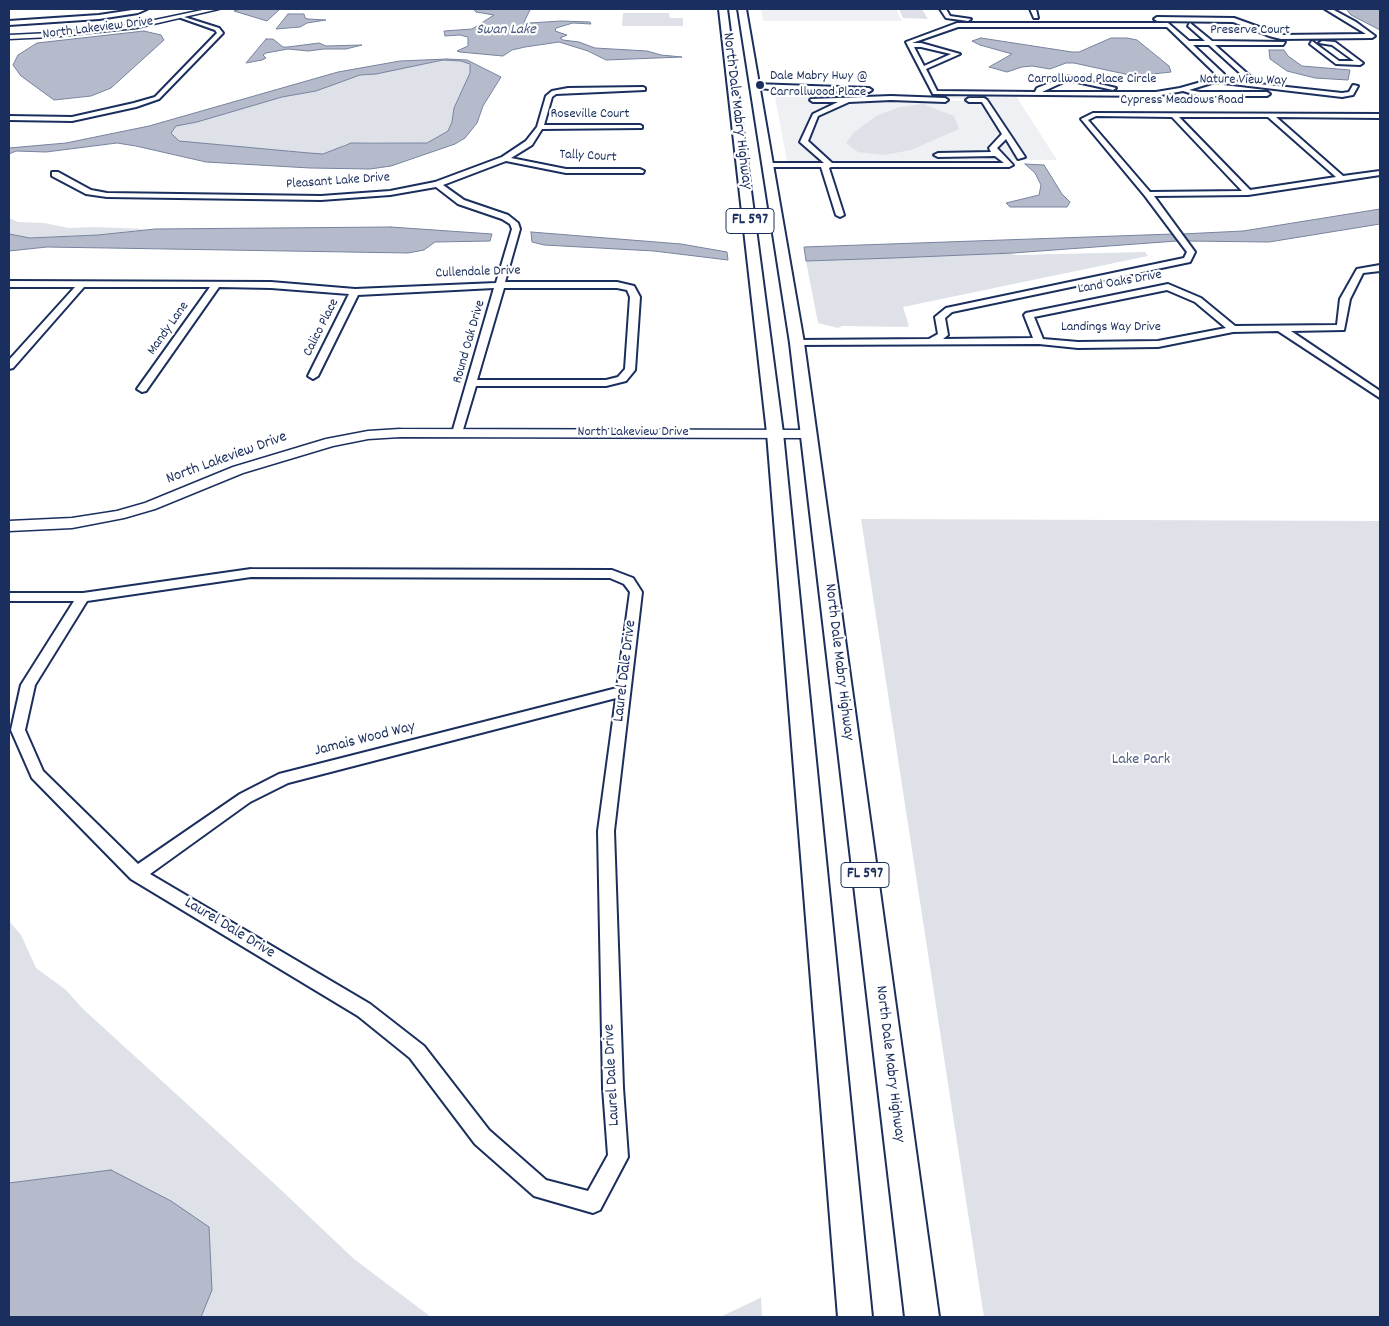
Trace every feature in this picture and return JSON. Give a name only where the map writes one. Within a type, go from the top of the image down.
[{"type":"main road","name":"North Dale Mabry Highway","points":[[723,9],[775,433],[855,1317]]},
{"type":"main road","name":"North Dale Mabry Highway","points":[[742,9],[749,87],[767,165],[791,341],[809,434],[922,1317]]},
{"type":"main road","points":[[726,33],[734,39],[749,87]]},
{"type":"main road","points":[[751,232],[765,248],[775,327]]},
{"type":"street","points":[[9,23],[99,17],[138,12],[144,9]]},
{"type":"street","name":"North Lakeview Drive","points":[[9,37],[94,31],[184,17],[216,9]]},
{"type":"street","points":[[943,9],[948,17],[959,20],[1007,18]]},
{"type":"street","points":[[1033,9],[1036,17]]},
{"type":"street","points":[[1075,18],[1239,21],[1270,35],[1281,37],[1372,36],[1354,23],[1328,9]]},
{"type":"street","points":[[1190,13],[1200,19]]},
{"type":"street","points":[[32,22],[38,16]]},
{"type":"street","points":[[9,118],[72,119],[136,105],[157,98],[220,33],[217,29],[184,17]]},
{"type":"street","points":[[1026,17],[1045,17]]},
{"type":"street","points":[[910,45],[909,42],[957,25],[1168,25],[1222,75],[1218,81],[1342,95],[1351,94],[1355,86]]},
{"type":"street","points":[[1190,25],[1257,86]]},
{"type":"street","name":"Preserve Court","points":[[1189,44],[1210,44],[1312,44],[1333,44],[1360,63],[1338,63],[1312,44]]},
{"type":"street","points":[[910,45],[924,68],[934,92]]},
{"type":"street","points":[[910,45],[921,45],[957,54],[924,68]]},
{"type":"street","points":[[1038,93],[1038,89],[1067,78],[1116,89],[1122,94]]},
{"type":"street","name":"Carrollwood Place Circle","points":[[749,87],[890,93],[1156,94],[1218,81]]},
{"type":"street","name":"Pleasant Lake Drive","points":[[55,174],[88,192],[107,195],[321,198],[382,194],[437,184],[474,172],[506,158],[529,143],[540,127],[549,96],[554,92],[568,90],[642,89]]},
{"type":"street","points":[[826,91],[877,90]]},
{"type":"street","name":"Nature View Way","points":[[1181,90],[1209,94],[1300,95],[1302,91]]},
{"type":"street","points":[[924,91],[1000,92]]},
{"type":"street","points":[[813,100],[848,100],[890,93],[984,100],[1021,157]]},
{"type":"street","points":[[830,166],[824,158],[804,142],[815,115],[848,100]]},
{"type":"street","name":"Cypress Meadows Road","points":[[932,341],[944,335],[940,317],[949,310],[1187,260],[1191,252],[1148,194],[1084,119],[1095,114],[1380,116]]},
{"type":"street","points":[[1174,114],[1248,193]]},
{"type":"street","points":[[1269,115],[1342,179]]},
{"type":"street","points":[[1364,116],[1372,122]]},
{"type":"street","name":"Roseville Court","points":[[540,127],[640,127]]},
{"type":"street","points":[[996,154],[993,148],[1006,134]]},
{"type":"street","points":[[767,165],[1009,165],[1004,158],[996,154],[938,155]]},
{"type":"street","name":"Tally Court","points":[[506,158],[566,171],[640,171]]},
{"type":"street","points":[[830,166],[825,167],[840,215]]},
{"type":"street","points":[[1148,194],[1248,193],[1380,173]]},
{"type":"street","name":"Round Oak Drive","points":[[437,184],[461,202],[505,217],[514,223],[516,229],[465,408]]},
{"type":"street","name":"Landings Way Drive","points":[[791,341],[1040,341],[1078,345],[1158,344],[1232,329],[1341,328],[1344,299],[1360,271],[1380,268]]},
{"type":"street","name":"Cullendale Drive","points":[[9,284],[271,285],[355,292],[501,284],[617,284],[631,288],[635,297],[630,370],[622,378],[606,383],[472,383]]},
{"type":"street","points":[[9,366],[82,284]]},
{"type":"street","name":"Mandy Lane","points":[[142,389],[217,284]]},
{"type":"street","name":"Land Oaks Drive","points":[[1040,341],[1029,315],[1168,287],[1198,300],[1232,329]]},
{"type":"street","name":"Calico Place","points":[[313,376],[355,292]]},
{"type":"street","points":[[1281,329],[1380,395]]},
{"type":"street","points":[[457,433],[465,408]]},
{"type":"street","name":"North Lakeview Drive","points":[[9,526],[72,523],[120,515],[150,506],[238,470],[330,442],[368,435],[400,433],[809,434]]},
{"type":"street","name":"Laurel Dale Drive","points":[[9,597],[83,597],[252,573],[612,574],[628,581],[636,592],[606,831],[612,1078],[618,1157],[593,1203],[541,1189],[482,1137],[417,1052],[364,1010],[137,874],[37,774],[18,730],[28,685],[83,597]]},
{"type":"street","name":"Jamais Wood Way","points":[[137,874],[245,798],[284,778],[624,691]]},
{"type":"shaded area","points":[[761,9],[896,9],[902,21],[763,21]]},
{"type":"shaded area","points":[[886,96],[809,98],[809,101],[840,101],[811,115],[799,141],[822,161],[787,161],[775,97]]},
{"type":"shaded area","points":[[894,96],[1016,96],[1057,160],[1010,160],[1000,154],[997,149],[1006,140],[1017,159],[1026,158],[988,100]]},
{"type":"shaded area","points":[[851,101],[981,101],[1001,134],[989,148],[991,153],[933,154],[934,157],[995,156],[1001,160],[831,161],[808,142],[819,116]],"holes":[[[876,116],[959,129],[854,132]]]},
{"type":"green space","points":[[899,9],[922,9],[928,19],[903,18]]},
{"type":"green space","points":[[623,13],[669,13],[670,18],[683,18],[683,26],[622,26]]},
{"type":"green space","points":[[443,60],[461,61],[470,64],[470,73],[454,108],[452,122],[448,131],[427,143],[367,142],[345,144],[323,154],[179,141],[171,132],[176,126],[197,122],[282,97],[316,91],[360,75],[376,74]]},
{"type":"green space","points":[[923,104],[954,116],[959,129],[911,150],[884,155],[858,152],[846,143],[854,132],[876,116],[900,107]]},
{"type":"green space","points":[[9,218],[18,222],[44,223],[69,228],[146,229],[98,235],[30,238],[9,234]]},
{"type":"green space","points":[[1000,252],[1017,255],[1145,252],[1148,256],[903,307],[909,326],[907,327],[842,326],[838,328],[818,323],[806,261]]},
{"type":"green space","name":"Lake Park","points":[[861,519],[1380,521],[1380,1317],[984,1317]]},
{"type":"green space","points":[[9,921],[21,935],[36,968],[66,990],[82,1008],[354,1259],[431,1317],[201,1317],[212,1289],[111,1170],[9,1183]]},
{"type":"green space","points":[[761,1297],[762,1317],[720,1317],[758,1299]]},
{"type":"water","points":[[241,9],[280,9],[267,21],[234,11]]},
{"type":"water","name":"Swan Lake","points":[[473,9],[528,9],[530,10],[524,22],[529,23],[590,22],[591,24],[573,23],[556,28],[555,31],[567,35],[560,38],[563,40],[579,42],[595,48],[647,51],[661,55],[682,57],[606,60],[588,51],[559,42],[512,50],[503,56],[457,51],[468,46],[468,37],[460,35],[445,36],[444,31],[472,29],[494,15],[476,12]]},
{"type":"water","points":[[1346,9],[1380,9],[1380,30],[1351,15]]},
{"type":"water","points":[[288,14],[304,14],[305,18],[308,19],[326,20],[307,23],[300,27],[276,29]]},
{"type":"water","points":[[144,31],[161,35],[164,40],[111,88],[91,96],[54,100],[21,76],[13,65],[18,55],[37,43]]},
{"type":"water","points":[[981,38],[1079,52],[1111,38],[1127,38],[1137,40],[1169,66],[1171,72],[1134,76],[1074,63],[1066,63],[1050,69],[1032,66],[1007,72],[989,67],[1012,54],[972,41]]},
{"type":"water","points":[[266,39],[273,39],[283,47],[319,43],[326,46],[362,45],[346,49],[308,51],[288,49],[266,53],[263,55],[266,58],[262,60],[246,63]]},
{"type":"water","points":[[1269,50],[1284,50],[1288,56],[1302,66],[1350,70],[1348,80],[1315,78],[1287,71],[1270,59]]},
{"type":"water","points":[[447,59],[467,60],[501,77],[483,106],[477,123],[465,138],[455,144],[391,166],[370,169],[310,168],[206,162],[117,143],[46,152],[16,151],[9,154],[9,148],[66,143],[149,126],[338,72],[400,61]],"holes":[[[443,60],[461,61],[470,64],[470,73],[454,108],[452,122],[448,131],[427,143],[351,143],[323,154],[179,141],[171,133],[176,126],[197,122],[282,97],[316,91],[360,75],[376,74]]]},
{"type":"water","points":[[1025,164],[1044,165],[1062,194],[1070,202],[1067,207],[1010,207],[1006,203],[1039,195],[1041,185],[1035,173]]},
{"type":"water","points":[[1380,209],[1380,224],[1269,242],[1187,241],[1182,234],[1243,231]]},
{"type":"water","points":[[391,227],[492,234],[490,241],[435,242],[424,250],[408,253],[47,247],[9,251],[9,234],[30,238],[98,235],[155,229]]},
{"type":"water","points":[[531,232],[681,244],[727,252],[728,260],[654,251],[544,245],[532,242]]},
{"type":"water","points":[[1173,234],[1177,241],[1013,253],[893,258],[806,261],[804,247]]},
{"type":"water","points":[[111,1170],[171,1201],[209,1227],[212,1290],[201,1317],[9,1317],[9,1183]]},
{"type":"place","name":"Dale Mabry Hwy @ Carrollwood Place","points":[[760,85]]}]
